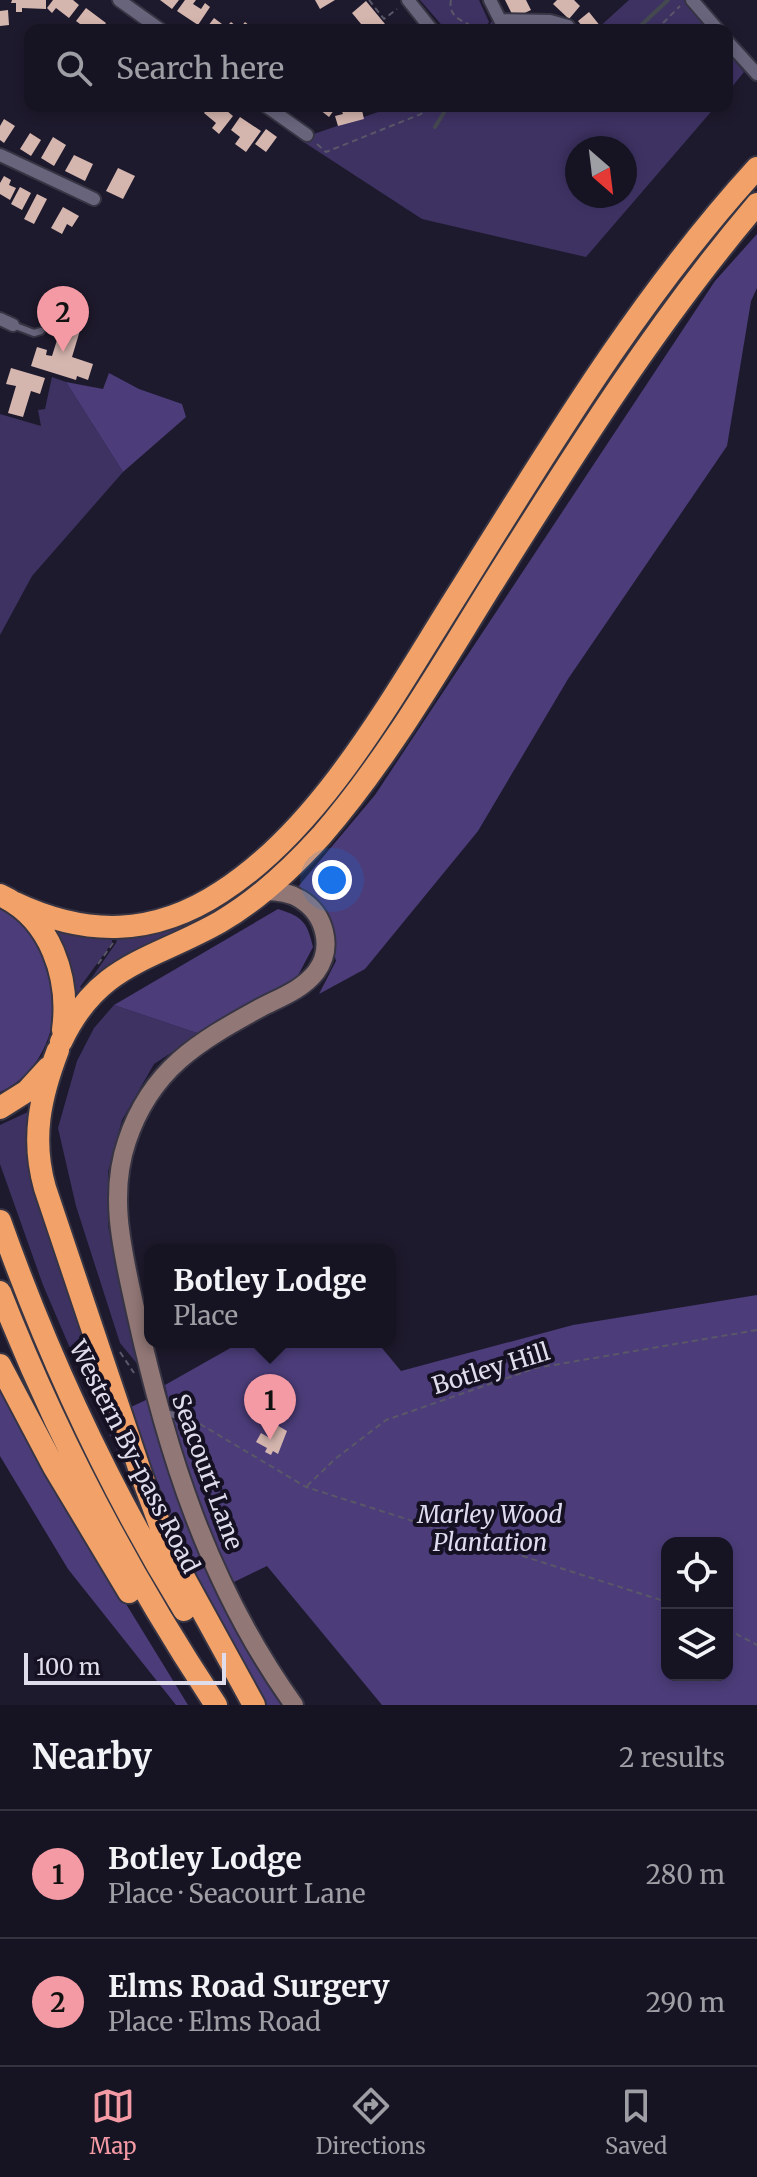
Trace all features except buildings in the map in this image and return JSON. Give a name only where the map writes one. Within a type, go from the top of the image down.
[{"type":"highway","points":[[6,898],[54,919],[87,926],[115,928],[151,923],[179,915],[223,891],[274,849],[324,794],[370,730],[612,352],[705,227],[757,168]]},
{"type":"highway","points":[[2,1107],[36,1083],[81,1006],[106,981],[220,922],[265,891],[321,835],[372,770],[631,366],[696,278],[757,204]]},
{"type":"highway","points":[[6,898],[41,931],[59,964],[65,998],[59,1046],[38,1119],[38,1151],[45,1188],[170,1552],[254,1705]]},
{"type":"highway","name":"Western By-pass Road","points":[[0,1221],[63,1379],[114,1485],[166,1581],[245,1705]]},
{"type":"highway","points":[[0,1292],[43,1395],[99,1508],[154,1607],[215,1705]]},
{"type":"highway","points":[[0,1365],[30,1424],[105,1554],[136,1603],[215,1705]]},
{"type":"street","points":[[119,0],[153,24]]},
{"type":"street","points":[[408,0],[427,24]]},
{"type":"street","points":[[490,0],[500,20],[561,24]]},
{"type":"street","points":[[692,0],[713,24]]},
{"type":"street","points":[[733,48],[757,74]]},
{"type":"street","points":[[274,112],[307,135]]},
{"type":"street","points":[[0,155],[94,199]]},
{"type":"street","points":[[0,319],[13,325]]},
{"type":"street","name":"Seacourt Lane","points":[[144,1348],[122,1246],[118,1191],[122,1156],[133,1124],[149,1093],[176,1061],[212,1034],[302,986],[322,963],[326,943],[316,913],[288,893],[265,891]]},
{"type":"street","name":"Seacourt Lane","points":[[144,1348],[156,1403],[185,1496],[222,1583],[267,1667],[294,1705]]},
{"type":"lane","points":[[13,325],[34,333],[41,331]]},
{"type":"lane","points":[[156,1403],[189,1418]]},
{"type":"path","points":[[369,0],[384,19],[408,0]]},
{"type":"path","points":[[451,0],[456,17],[468,24]]},
{"type":"path","points":[[662,24],[686,0]]},
{"type":"path","points":[[307,135],[326,152],[423,112]]},
{"type":"path","points":[[98,965],[115,936]]},
{"type":"path","name":"Botley Hill","points":[[306,1487],[335,1459],[386,1420],[536,1368],[757,1330]]},
{"type":"path","points":[[116,1346],[134,1375]]},
{"type":"path","points":[[189,1418],[306,1487],[661,1600]]},
{"type":"path","points":[[733,1632],[757,1645]]},
{"type":"shaded area","points":[[420,0],[479,0],[489,22],[488,24],[441,24]]},
{"type":"shaded area","points":[[629,0],[684,0],[704,24],[603,24]]},
{"type":"shaded area","points":[[500,20],[545,24],[490,24]]},
{"type":"shaded area","points":[[733,59],[744,72],[733,86]]},
{"type":"shaded area","points":[[378,112],[711,112],[637,198],[637,136],[565,136],[565,208],[628,208],[586,257],[422,219],[299,139]]},
{"type":"shaded area","points":[[52,377],[66,382],[123,472],[32,576],[0,635],[0,414],[41,426],[38,410],[45,409]]},
{"type":"shaded area","points":[[181,924],[186,934],[92,987],[88,983],[118,936]]},
{"type":"shaded area","points":[[58,929],[112,936],[112,943],[80,987],[86,992],[81,996],[75,992]]},
{"type":"shaded area","points":[[114,1005],[200,1034],[154,1064],[122,1120],[108,1172],[108,1226],[139,1366],[120,1343],[76,1206],[58,1128],[77,1061],[94,1028]]},
{"type":"shaded area","points":[[28,1112],[27,1132],[33,1171],[100,1372],[130,1478],[43,1285],[0,1164],[0,1125]]},
{"type":"green space","points":[[757,234],[757,288],[751,301],[727,446],[568,679],[478,831],[365,969],[319,994],[336,961],[325,916],[297,888],[375,795],[715,281]]},
{"type":"green space","points":[[109,373],[139,389],[182,404],[186,417],[123,472],[66,382],[103,389]]},
{"type":"green space","points":[[0,908],[28,929],[41,946],[54,986],[55,1007],[44,1048],[33,1066],[18,1081],[0,1092]]},
{"type":"green space","points":[[278,909],[303,922],[313,947],[294,983],[200,1034],[114,1005]]},
{"type":"green space","name":"Marley Wood Plantation","points":[[757,1295],[757,1705],[382,1705],[267,1566],[232,1583],[190,1491],[165,1385],[230,1348],[382,1348],[401,1371],[573,1325]]},
{"type":"green space","points":[[0,1389],[36,1457],[188,1705],[176,1705],[68,1569],[0,1456]]},
{"type":"green space","points":[[148,1399],[177,1484],[211,1566],[259,1664],[285,1705],[266,1705],[242,1673],[165,1509],[131,1407]]},
{"type":"waterway","points":[[642,24],[668,0]]},
{"type":"waterway","points":[[435,127],[444,112]]},
{"type":"place","name":"Elms Road Surgery","points":[[63,352]]},
{"type":"place","name":"Botley Lodge","points":[[270,1440]]}]
